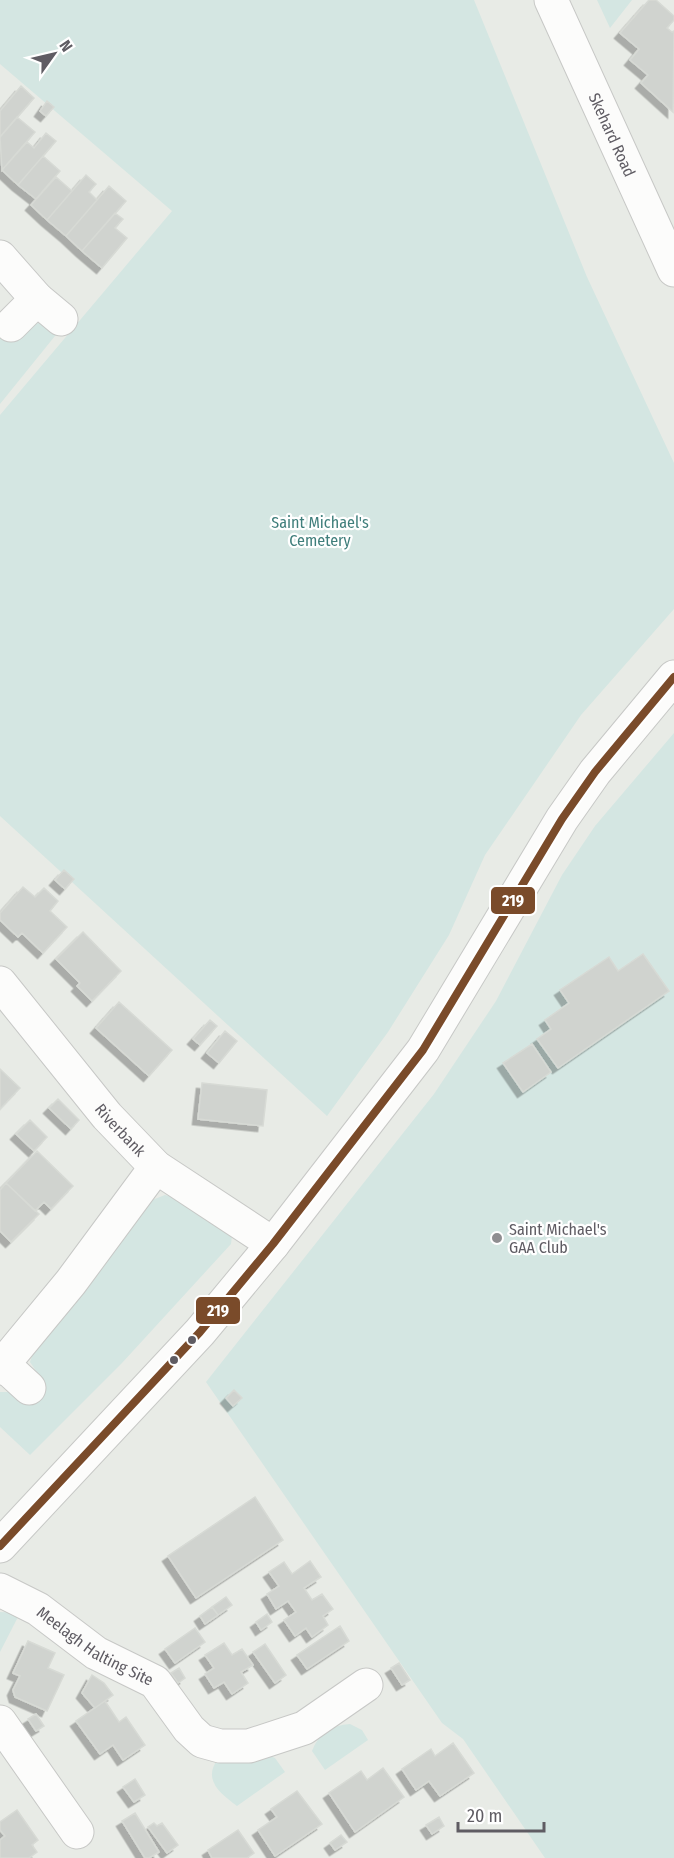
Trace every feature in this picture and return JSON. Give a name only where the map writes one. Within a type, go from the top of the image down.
[{"type":"street","name":"Skehard Road","points":[[551,0],[674,270]]},
{"type":"street","points":[[0,257],[49,309],[11,325]]},
{"type":"street","points":[[0,1546],[200,1332],[273,1244],[423,1050],[573,802],[674,677]]},
{"type":"street","name":"Riverbank","points":[[0,983],[107,1116],[156,1167],[273,1244]]},
{"type":"street","points":[[29,1388],[1,1366],[71,1282],[156,1167]]},
{"type":"street","name":"Meelagh Halting Site","points":[[0,1590],[38,1609],[96,1653],[155,1682],[189,1729],[202,1741],[220,1746],[249,1746],[304,1728],[366,1685]]},
{"type":"street","points":[[0,1722],[77,1832]]},
{"type":"green space","name":"Saint Michael's Cemetery","points":[[0,0],[474,0],[587,277],[674,463],[674,609],[581,715],[485,855],[449,935],[388,1032],[327,1116],[0,816],[0,415],[172,211],[0,64]]},
{"type":"green space","points":[[597,0],[632,0],[610,28]]},
{"type":"green space","points":[[40,323],[59,331],[0,404],[0,327]]},
{"type":"green space","name":"Saint Michael's GAA Club","points":[[674,733],[674,1858],[545,1858],[463,1739],[442,1723],[206,1382],[434,1094],[496,1001],[562,875],[595,826]]},
{"type":"green space","points":[[165,1195],[172,1197],[232,1236],[231,1244],[122,1363],[30,1455],[0,1427],[0,1392],[11,1392],[28,1405],[46,1386],[30,1362],[34,1350],[147,1202]]},
{"type":"green space","points":[[0,1612],[20,1613],[0,1652]]},
{"type":"green space","points":[[350,1724],[362,1730],[368,1740],[325,1770],[312,1751],[315,1745],[326,1732],[337,1726]]},
{"type":"green space","points":[[270,1756],[275,1758],[285,1772],[237,1806],[225,1797],[213,1780],[212,1774],[218,1759]]},
{"type":"building","points":[[649,0],[656,0],[674,16],[674,20],[667,28],[674,31],[673,112],[641,83],[648,75],[630,60],[639,49],[620,33]]},
{"type":"building","points":[[21,86],[34,98],[0,137],[0,111]]},
{"type":"building","points":[[47,101],[54,107],[46,116],[40,111]]},
{"type":"building","points":[[17,117],[35,132],[2,170],[0,137]]},
{"type":"building","points":[[46,133],[56,141],[18,185],[2,170],[27,142],[34,148]]},
{"type":"building","points":[[43,156],[60,171],[36,199],[18,185]]},
{"type":"building","points":[[86,175],[96,184],[89,192],[97,200],[66,236],[47,220]]},
{"type":"building","points":[[56,177],[72,191],[47,220],[31,205]]},
{"type":"building","points":[[109,186],[126,201],[82,251],[66,236]]},
{"type":"building","points":[[115,213],[123,219],[115,228],[127,238],[102,268],[82,251]]},
{"type":"building","points":[[64,870],[74,879],[65,889],[55,880]]},
{"type":"building","points":[[23,887],[35,897],[44,888],[58,901],[50,911],[67,927],[43,953],[22,933],[18,937],[0,920],[0,913]]},
{"type":"building","points":[[83,932],[121,971],[92,1001],[77,986],[80,983],[56,959]]},
{"type":"building","points":[[643,954],[669,991],[558,1068],[537,1039],[551,1029],[545,1020],[569,1003],[560,990],[609,957],[618,971]]},
{"type":"building","points":[[119,1002],[172,1050],[149,1076],[96,1028]]},
{"type":"building","points":[[210,1020],[217,1026],[200,1045],[193,1039]]},
{"type":"building","points":[[225,1031],[237,1041],[219,1063],[207,1053]]},
{"type":"building","points":[[532,1044],[551,1072],[523,1092],[503,1063]]},
{"type":"building","points":[[0,1069],[20,1088],[0,1109]]},
{"type":"building","points":[[202,1083],[267,1090],[263,1126],[198,1119]]},
{"type":"building","points":[[58,1099],[79,1120],[71,1129],[49,1108]]},
{"type":"building","points":[[30,1120],[47,1137],[34,1151],[16,1134]]},
{"type":"building","points":[[37,1151],[73,1186],[51,1209],[44,1202],[35,1211],[6,1183]]},
{"type":"building","points":[[6,1183],[39,1214],[11,1242],[0,1231],[0,1190]]},
{"type":"building","points":[[234,1390],[242,1398],[233,1406],[226,1398]]},
{"type":"building","points":[[255,1497],[283,1540],[196,1598],[168,1556]]},
{"type":"building","points":[[310,1561],[321,1577],[304,1588],[312,1600],[322,1594],[333,1609],[323,1616],[328,1625],[312,1637],[306,1628],[295,1636],[284,1620],[296,1612],[288,1601],[276,1609],[267,1594],[279,1586],[269,1572],[284,1562],[292,1574]]},
{"type":"building","points":[[226,1597],[232,1605],[218,1615],[212,1607]]},
{"type":"building","points":[[212,1607],[218,1615],[205,1624],[200,1616]]},
{"type":"building","points":[[267,1614],[272,1622],[261,1630],[256,1622]]},
{"type":"building","points":[[340,1626],[349,1641],[307,1669],[297,1655]]},
{"type":"building","points":[[195,1628],[205,1642],[175,1663],[165,1649]]},
{"type":"building","points":[[28,1641],[55,1653],[48,1668],[64,1675],[47,1711],[15,1697],[13,1690],[20,1676],[13,1673]]},
{"type":"building","points":[[224,1643],[232,1655],[242,1649],[253,1665],[241,1672],[248,1683],[232,1694],[224,1682],[214,1688],[205,1674],[214,1668],[205,1655]]},
{"type":"building","points":[[265,1644],[286,1675],[275,1683],[253,1652]]},
{"type":"building","points":[[399,1663],[410,1680],[402,1685],[391,1668]]},
{"type":"building","points":[[179,1668],[185,1678],[178,1683],[171,1673]]},
{"type":"building","points":[[92,1675],[104,1683],[113,1695],[95,1708],[82,1693]]},
{"type":"building","points":[[105,1701],[119,1722],[126,1717],[145,1745],[123,1760],[113,1745],[100,1754],[76,1721]]},
{"type":"building","points":[[36,1714],[44,1726],[36,1731],[28,1719]]},
{"type":"building","points":[[453,1743],[474,1773],[440,1796],[429,1781],[416,1790],[402,1769],[431,1749],[435,1756]]},
{"type":"building","points":[[383,1768],[404,1797],[355,1832],[329,1793],[361,1771],[367,1780]]},
{"type":"building","points":[[135,1779],[145,1795],[134,1802],[123,1787]]},
{"type":"building","points":[[297,1791],[322,1824],[275,1856],[258,1830],[277,1817],[271,1809]]},
{"type":"building","points":[[17,1810],[38,1840],[32,1845],[37,1852],[29,1858],[0,1858],[0,1840],[5,1836],[0,1830],[0,1822]]},
{"type":"building","points":[[135,1813],[159,1852],[149,1858],[145,1858],[122,1821]]},
{"type":"building","points":[[439,1817],[444,1826],[432,1834],[426,1825]]},
{"type":"building","points":[[154,1823],[157,1826],[162,1823],[178,1845],[167,1853],[148,1827]]},
{"type":"building","points":[[238,1830],[254,1853],[247,1858],[212,1858],[208,1850]]},
{"type":"building","points":[[341,1835],[347,1842],[335,1850],[330,1843]]},
{"type":"transit line","name":"219","points":[[0,1546],[200,1332],[273,1244],[423,1050],[562,819],[595,772],[674,677]]},
{"type":"place","name":"Saint Michael's GAA Club","points":[[497,1238]]}]
